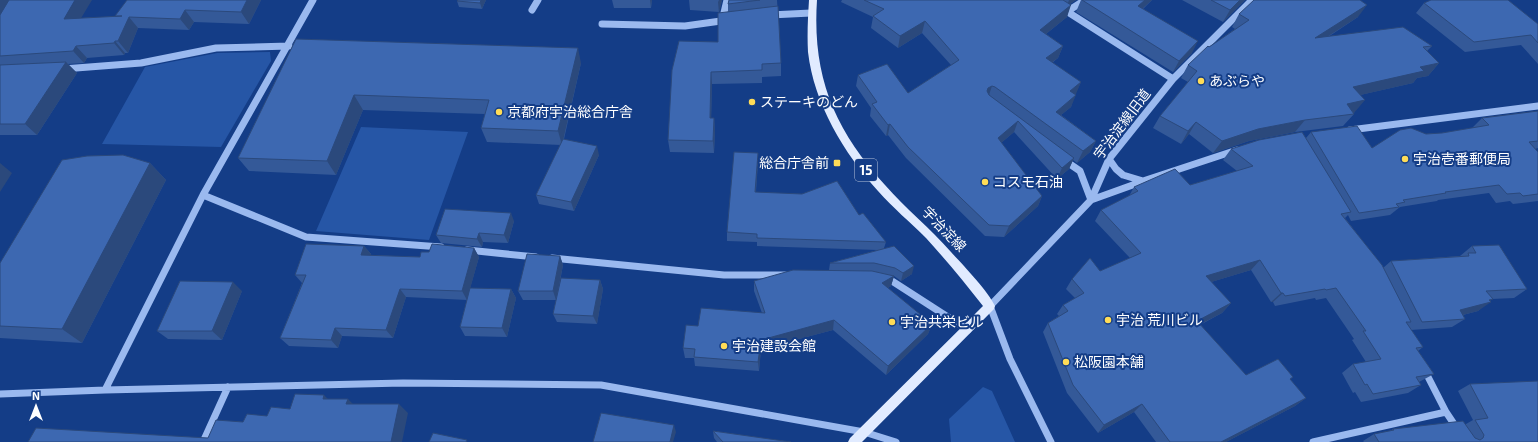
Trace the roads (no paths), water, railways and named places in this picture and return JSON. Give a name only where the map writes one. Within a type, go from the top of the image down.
[{"type":"main road","name":"宇治淀線","points":[[813,0],[810,33],[816,71],[829,112],[846,144],[882,189],[958,266],[990,306]]},
{"type":"main road","points":[[854,442],[968,330],[990,306]]},
{"type":"street","points":[[105,390],[203,195],[314,0]]},
{"type":"street","points":[[532,10],[538,0]]},
{"type":"street","points":[[722,21],[727,0]]},
{"type":"street","points":[[1049,0],[1173,79]]},
{"type":"street","points":[[1068,12],[1085,0]]},
{"type":"street","name":"宇治淀線旧道","points":[[990,306],[1091,200],[1109,159],[1173,79],[1252,0]]},
{"type":"street","points":[[766,15],[811,13]]},
{"type":"street","points":[[602,24],[685,26],[736,19]]},
{"type":"street","points":[[55,69],[101,67],[141,63],[216,48],[289,46]]},
{"type":"street","points":[[1342,131],[1538,106]]},
{"type":"street","points":[[1055,153],[1080,171],[1091,200],[1114,190],[1243,148]]},
{"type":"street","points":[[1109,159],[1117,172],[1131,179],[1143,181]]},
{"type":"street","points":[[203,195],[306,237],[452,248],[724,275],[796,275]]},
{"type":"street","points":[[878,278],[892,281],[968,330]]},
{"type":"street","points":[[990,306],[1010,359],[1051,442]]},
{"type":"street","points":[[1421,363],[1446,412],[1466,442]]},
{"type":"street","points":[[0,394],[403,383],[601,385],[864,432],[896,442]]},
{"type":"street","points":[[203,442],[228,387]]},
{"type":"street","points":[[1313,442],[1446,412]]},
{"type":"place","name":"あぶらや","points":[[1201,81]]},
{"type":"place","name":"ステーキのどん","points":[[752,102]]},
{"type":"place","name":"京都府宇治総合庁舎","points":[[499,112]]},
{"type":"place","name":"宇治壱番郵便局","points":[[1405,159]]},
{"type":"place","name":"総合庁舎前","points":[[837,163]]},
{"type":"place","name":"コスモ石油","points":[[985,182]]},
{"type":"place","name":"宇治 荒川ビル","points":[[1108,320]]},
{"type":"place","name":"宇治共栄ビル","points":[[892,322]]},
{"type":"place","name":"宇治建設会館","points":[[724,346]]},
{"type":"place","name":"松阪園本舗","points":[[1066,362]]}]
